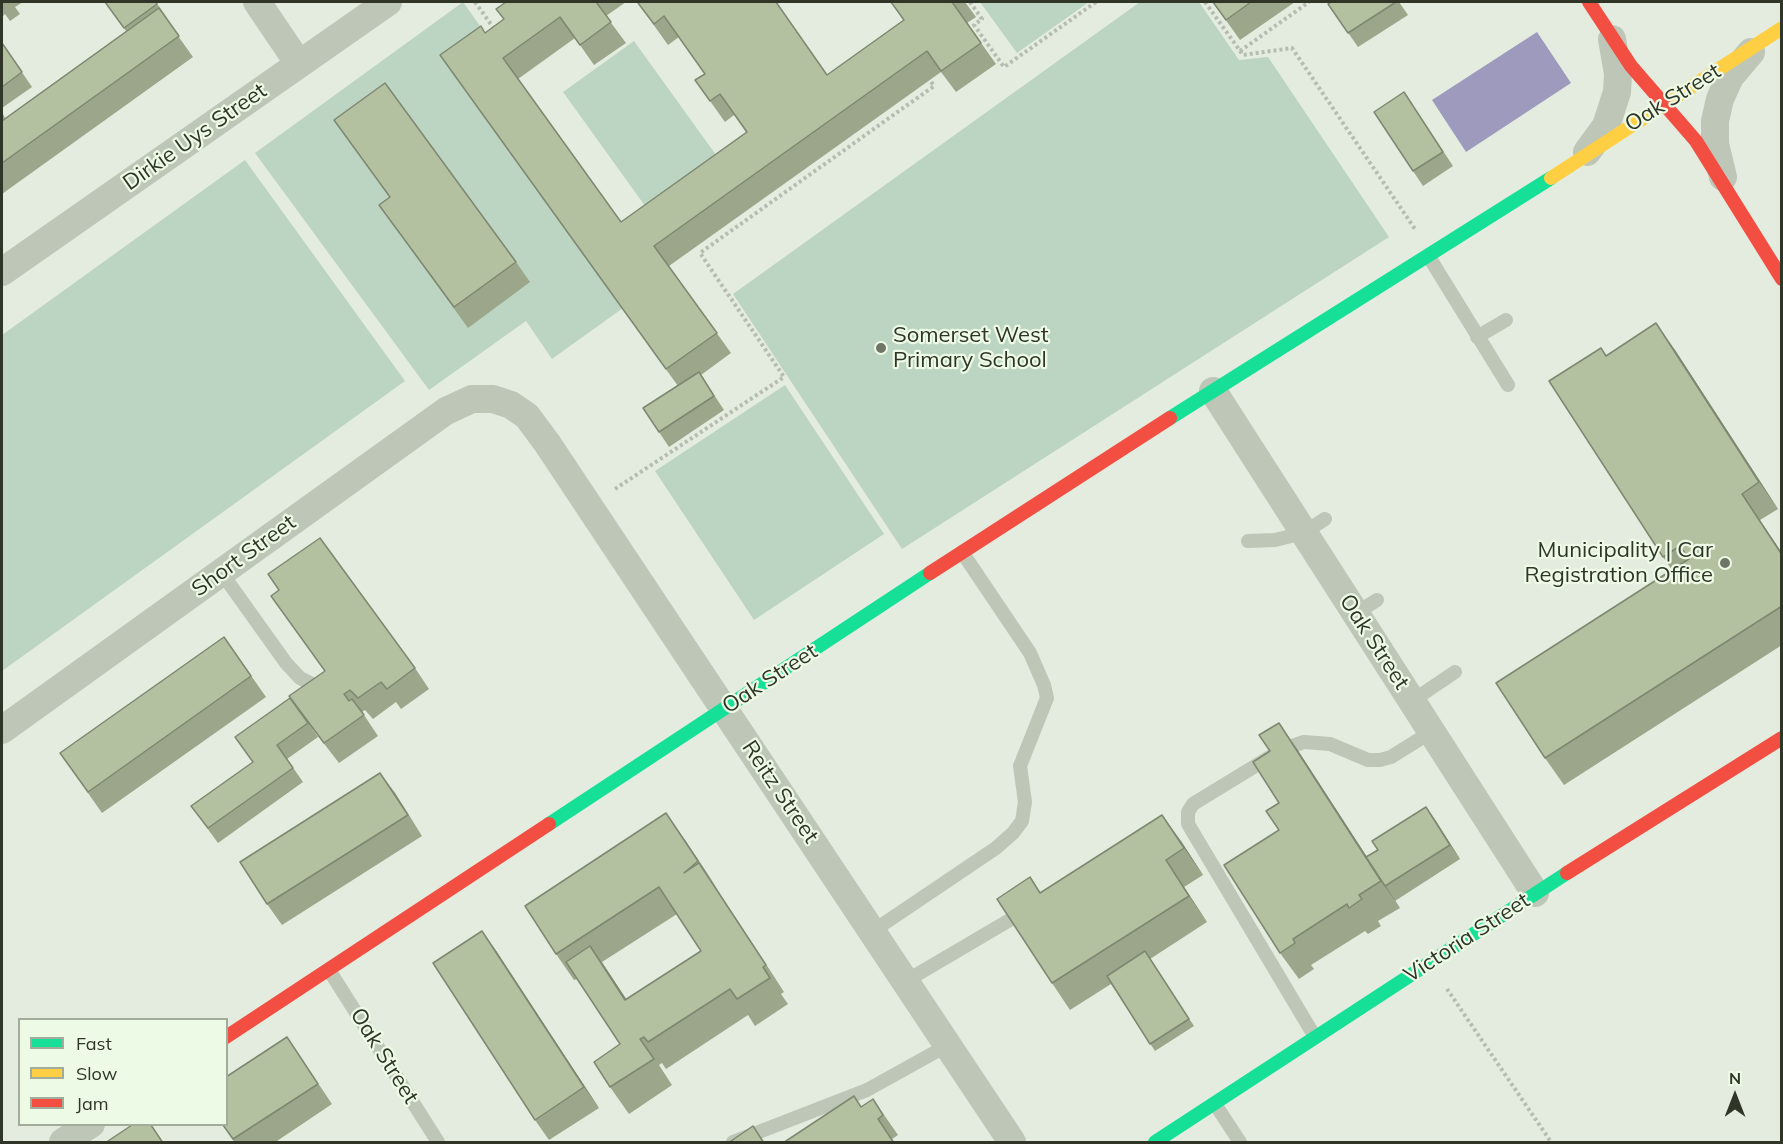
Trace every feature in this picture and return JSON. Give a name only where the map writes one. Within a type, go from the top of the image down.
[{"type":"street","points":[[257,2],[299,64]]},
{"type":"street","name":"Dirkie Uys Street","points":[[2,272],[388,2]]},
{"type":"street","points":[[1589,2],[1631,66],[1696,141],[1782,279]]},
{"type":"street","name":"Oak Street","points":[[228,1035],[962,552],[1771,35]]},
{"type":"street","name":"Oak Street","points":[[1726,187],[1715,144],[1715,121],[1720,99],[1730,77],[1771,35]]},
{"type":"street","name":"Oak Street","points":[[1586,154],[1606,126],[1617,92],[1618,74],[1612,38]]},
{"type":"street","name":"Oak Street","points":[[1213,391],[1314,526],[1366,606],[1412,701],[1535,893]]},
{"type":"street","name":"Short Street","points":[[2,730],[446,411],[472,399],[493,399]]},
{"type":"street","name":"Reitz Street","points":[[493,399],[511,405],[527,416],[725,708],[1012,1143]]},
{"type":"street","name":"Victoria Street","points":[[1155,1143],[1535,893],[1782,738]]},
{"type":"street","points":[[63,1143],[89,1126]]},
{"type":"lane","points":[[1430,255],[1508,386]]},
{"type":"lane","points":[[1478,337],[1506,321]]},
{"type":"lane","points":[[1248,541],[1275,540],[1314,526]]},
{"type":"lane","points":[[873,931],[996,848],[1013,833],[1022,821],[1025,802],[1020,766],[1047,698],[1030,652],[962,552]]},
{"type":"lane","points":[[221,572],[286,663],[300,678],[318,687]]},
{"type":"lane","points":[[1412,701],[1455,672]]},
{"type":"lane","points":[[1316,1038],[1188,824],[1188,812],[1192,804],[1283,749],[1304,742],[1330,744],[1368,760],[1380,760],[1391,757],[1431,732]]},
{"type":"lane","points":[[906,981],[1038,903]]},
{"type":"lane","name":"Oak Street","points":[[329,970],[438,1143]]},
{"type":"lane","points":[[733,1143],[867,1090],[948,1045]]},
{"type":"lane","points":[[1215,1104],[1240,1143]]},
{"type":"path","points":[[475,2],[496,32],[505,26]]},
{"type":"path","points":[[970,2],[982,19],[974,25],[1004,67],[1096,2]]},
{"type":"path","points":[[1205,2],[1244,55],[1292,48],[1430,255]]},
{"type":"path","points":[[1240,51],[1309,2]]},
{"type":"path","points":[[589,506],[784,377],[700,253],[934,86],[930,80]]},
{"type":"path","points":[[1430,963],[1551,1143]]},
{"type":"green space","points":[[463,2],[495,47],[623,308],[552,359],[526,321],[429,390],[255,153]],"holes":[[[405,217],[468,327],[394,226]]]},
{"type":"green space","points":[[980,2],[1089,2],[1017,53]]},
{"type":"green space","points":[[1140,2],[1199,2],[1239,60],[1268,57],[1389,237],[902,549],[733,294]]},
{"type":"green space","points":[[634,41],[724,166],[653,217],[563,92]]},
{"type":"green space","points":[[245,160],[405,381],[2,671],[2,335]]},
{"type":"green space","points":[[785,385],[884,534],[754,620],[655,471]]},
{"type":"shaded area","points":[[1537,32],[1571,83],[1466,152],[1432,100]]},
{"type":"building","points":[[105,2],[156,2],[157,4],[124,28]]},
{"type":"building","points":[[506,2],[596,2],[611,22],[580,45],[560,17],[503,58],[621,222],[747,132],[720,94],[710,101],[695,80],[705,74],[664,16],[654,24],[638,3],[640,2],[776,2],[827,75],[904,20],[891,2],[952,2],[981,43],[941,71],[927,51],[654,246],[717,333],[666,369],[440,55],[481,26],[485,33],[504,19],[496,9]]},
{"type":"building","points":[[1213,2],[1251,2],[1226,20]]},
{"type":"building","points":[[1331,2],[1396,2],[1348,33],[1328,4]]},
{"type":"building","points":[[159,8],[179,36],[2,163],[2,121]]},
{"type":"building","points":[[2,43],[22,72],[2,87]]},
{"type":"building","points":[[385,83],[516,262],[454,307],[379,205],[390,197],[334,120]]},
{"type":"building","points":[[1404,92],[1443,152],[1413,171],[1374,112]]},
{"type":"building","name":"Municipality | Car Registration Office","points":[[1656,323],[1759,482],[1742,494],[1782,555],[1782,606],[1545,758],[1496,683],[1689,559],[1680,546],[1663,557],[1549,381],[1601,348],[1606,356]]},
{"type":"building","points":[[699,372],[714,396],[659,432],[643,408]]},
{"type":"building","points":[[320,538],[415,668],[387,689],[381,682],[358,698],[350,690],[344,694],[349,701],[352,699],[364,715],[324,743],[289,696],[325,671],[271,596],[279,590],[268,574]]},
{"type":"building","points":[[224,637],[251,676],[88,792],[60,753]]},
{"type":"building","points":[[290,698],[308,723],[277,745],[293,768],[208,828],[191,806],[253,762],[235,737]]},
{"type":"building","points":[[1279,723],[1381,881],[1359,895],[1362,899],[1349,908],[1347,904],[1293,939],[1295,943],[1280,953],[1224,865],[1279,830],[1266,811],[1279,803],[1253,762],[1270,751],[1259,735]]},
{"type":"building","points":[[380,773],[408,815],[267,904],[240,862]]},
{"type":"building","points":[[1426,807],[1450,845],[1385,886],[1366,857],[1378,850],[1372,841]]},
{"type":"building","points":[[666,813],[698,861],[684,873],[699,863],[766,965],[763,967],[770,978],[737,999],[730,989],[648,1042],[644,1037],[640,1039],[654,1059],[610,1087],[594,1062],[620,1044],[566,962],[590,946],[625,1000],[701,951],[659,887],[556,954],[525,906]]},
{"type":"building","points":[[1162,815],[1184,848],[1166,860],[1189,896],[1052,983],[997,899],[1030,877],[1040,893]]},
{"type":"building","points":[[482,931],[584,1087],[535,1120],[433,963]]},
{"type":"building","points":[[1145,951],[1189,1019],[1150,1044],[1107,976]]},
{"type":"building","points":[[287,1037],[318,1084],[233,1139],[224,1126],[228,1126],[228,1076]]},
{"type":"building","points":[[854,1096],[861,1107],[873,1099],[883,1115],[878,1119],[894,1143],[783,1143]]},
{"type":"building","points":[[130,1126],[152,1126],[163,1143],[105,1143]]},
{"type":"building","points":[[753,1126],[764,1143],[728,1143]]},
{"type":"traffic: fast","points":[[1170,418],[1551,178]]},
{"type":"traffic: fast","points":[[549,824],[930,573]]},
{"type":"traffic: fast","points":[[1155,1142],[1567,873]]},
{"type":"traffic: slow","points":[[1551,178],[1782,28]]},
{"type":"traffic: jam","points":[[1589,2],[1631,66],[1696,141],[1782,279]]},
{"type":"traffic: jam","points":[[930,573],[1170,418]]},
{"type":"traffic: jam","points":[[1567,873],[1782,738]]},
{"type":"traffic: jam","points":[[228,1036],[549,824]]},
{"type":"place","name":"Somerset West Primary School","points":[[881,348]]},
{"type":"place","name":"Municipality | Car Registration Office","points":[[1725,563]]}]
